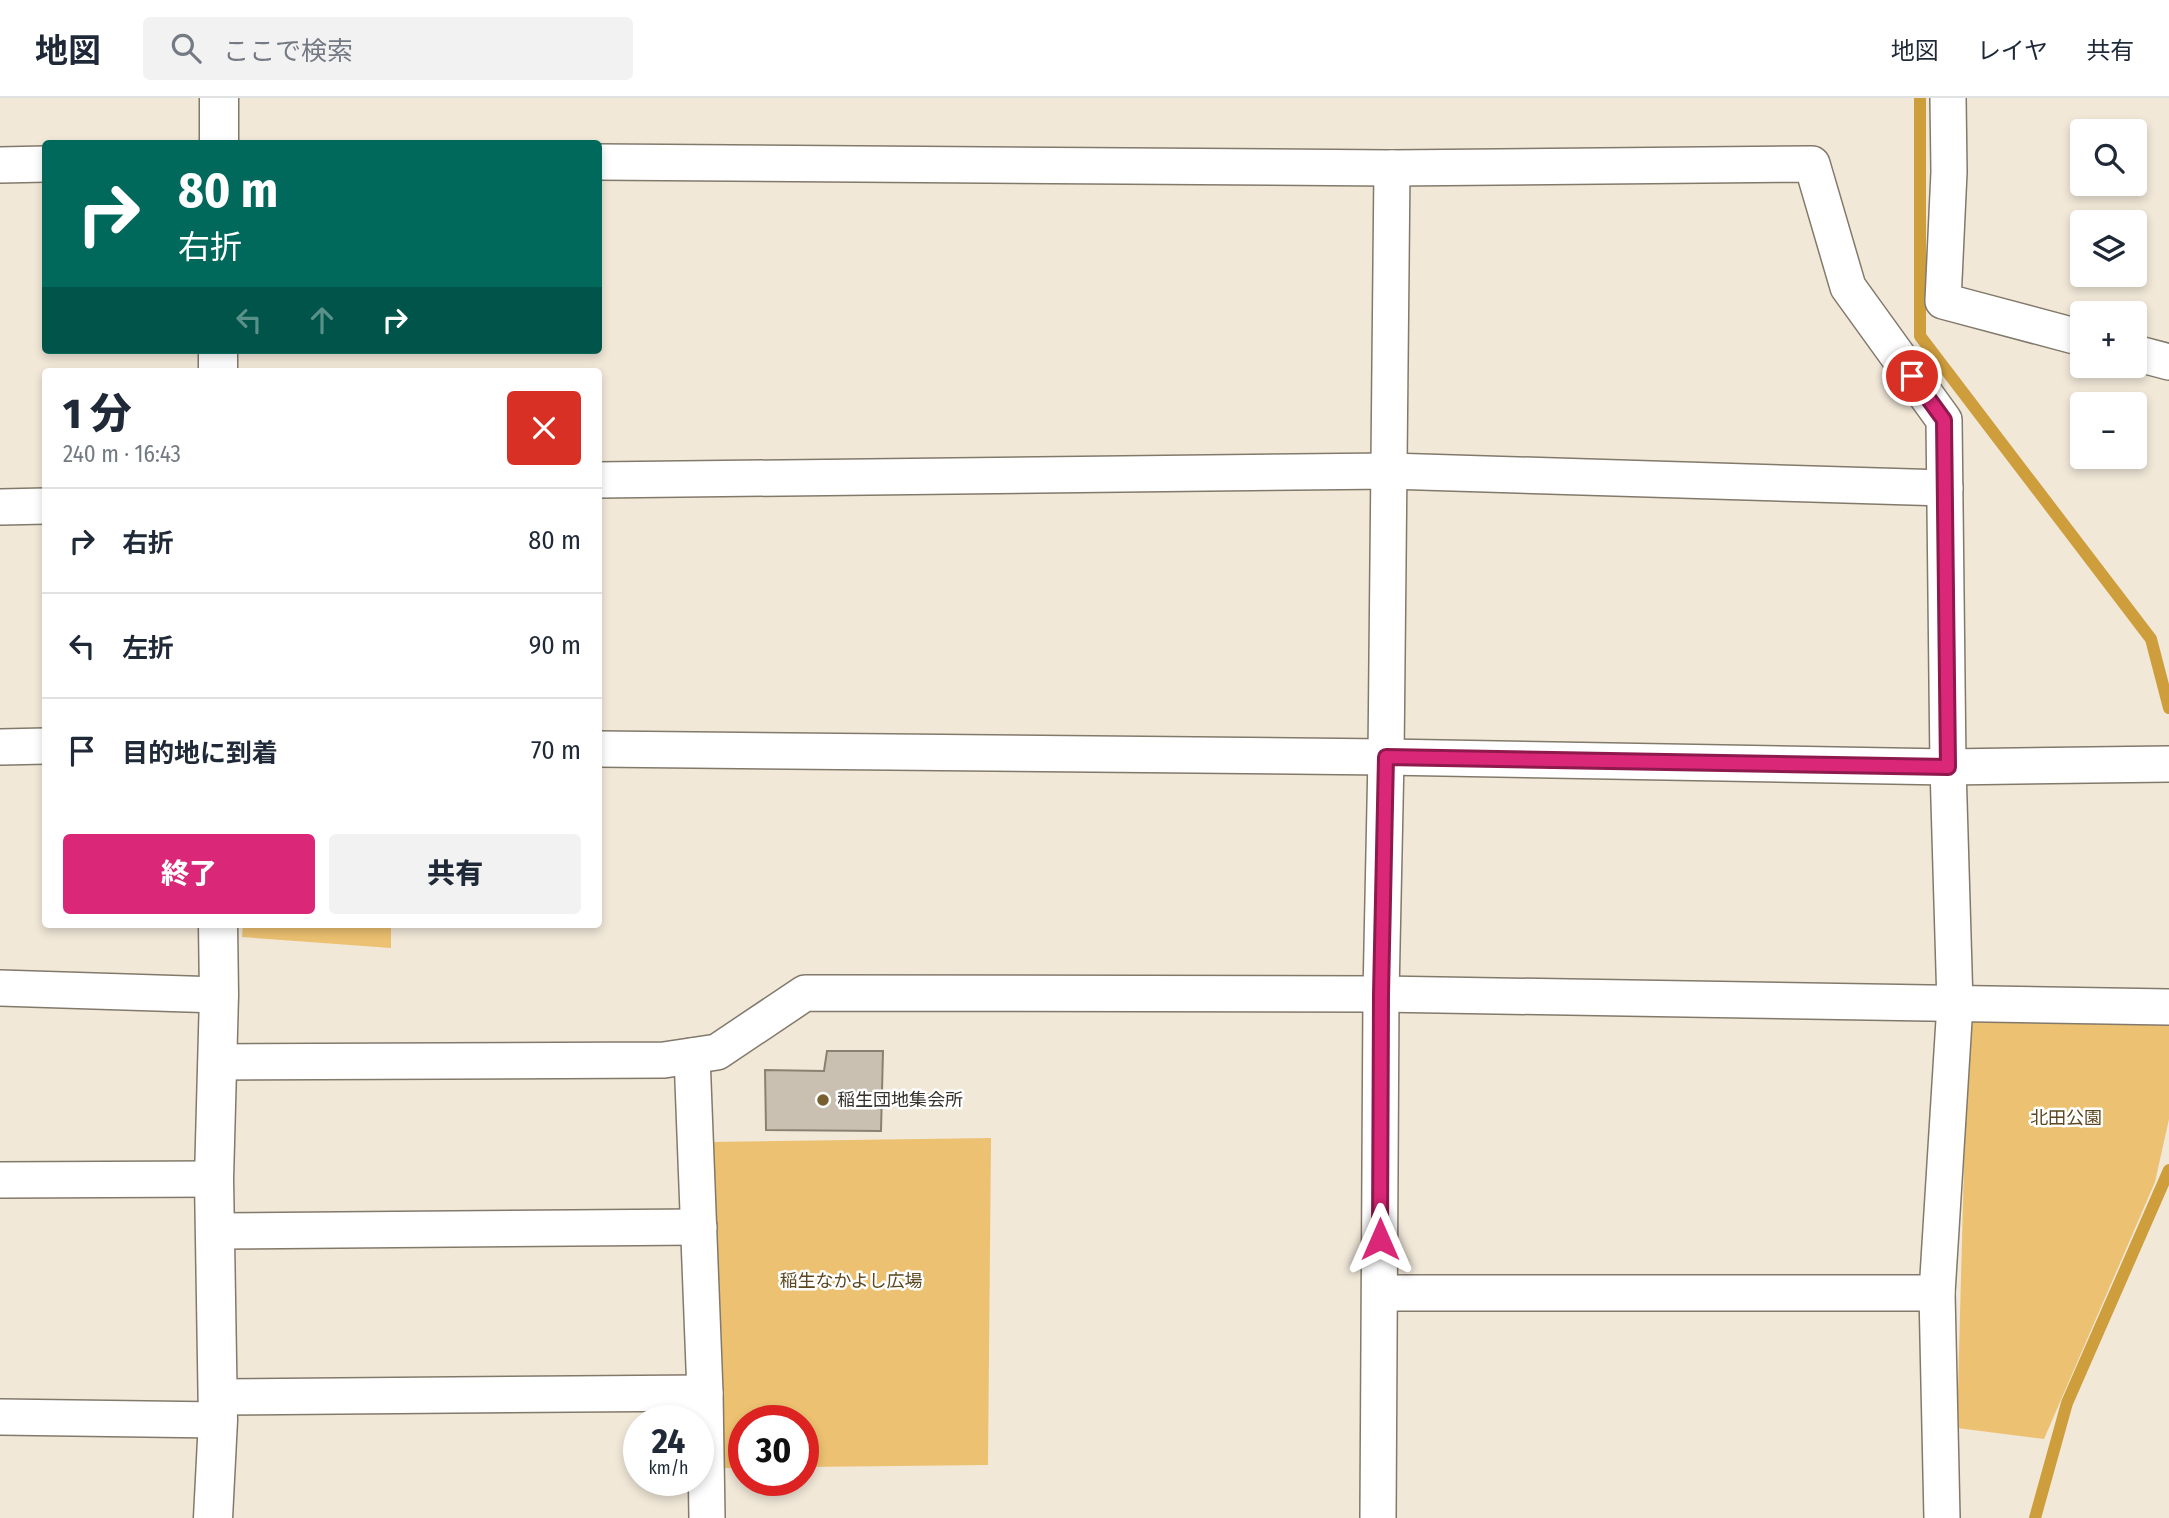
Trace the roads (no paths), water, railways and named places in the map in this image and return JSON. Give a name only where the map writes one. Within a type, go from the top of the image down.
[{"type":"street","points":[[219,98],[219,140]]},
{"type":"street","points":[[1948,98],[1949,172],[1943,301],[2070,335]]},
{"type":"street","points":[[602,162],[1392,168],[1812,164],[1848,288],[1944,420],[1948,767],[1955,1004],[1937,1293],[1942,1518]]},
{"type":"street","points":[[0,165],[42,164]]},
{"type":"street","points":[[1378,1518],[1381,994],[1392,168]]},
{"type":"street","points":[[2147,356],[2169,362]]},
{"type":"street","points":[[602,480],[1389,471],[1945,488]]},
{"type":"street","points":[[0,507],[42,506]]},
{"type":"street","points":[[0,747],[42,746]]},
{"type":"street","points":[[602,749],[1386,757],[1948,767],[2169,764]]},
{"type":"street","points":[[213,1518],[218,1409],[214,1179],[218,928]]},
{"type":"street","points":[[0,988],[219,995]]},
{"type":"street","points":[[217,1062],[664,1060],[717,1052],[805,993],[1381,994],[2169,1007]]},
{"type":"street","points":[[692,1056],[705,1393],[706,1518]]},
{"type":"street","points":[[0,1180],[214,1179]]},
{"type":"street","points":[[215,1231],[699,1227]]},
{"type":"street","points":[[1380,1293],[1937,1293]]},
{"type":"street","points":[[0,1417],[705,1393]]},
{"type":"waterway","points":[[1920,98],[1920,336],[2151,639],[2169,708]]},
{"type":"waterway","points":[[2035,1518],[2067,1403],[2169,1170]]},
{"type":"place","name":"稲生団地集会所","points":[[823,1100]]},
{"type":"park label","name":"北田公園","points":[[2066,1118]]},
{"type":"park label","name":"稲生なかよし広場","points":[[851,1281]]}]
